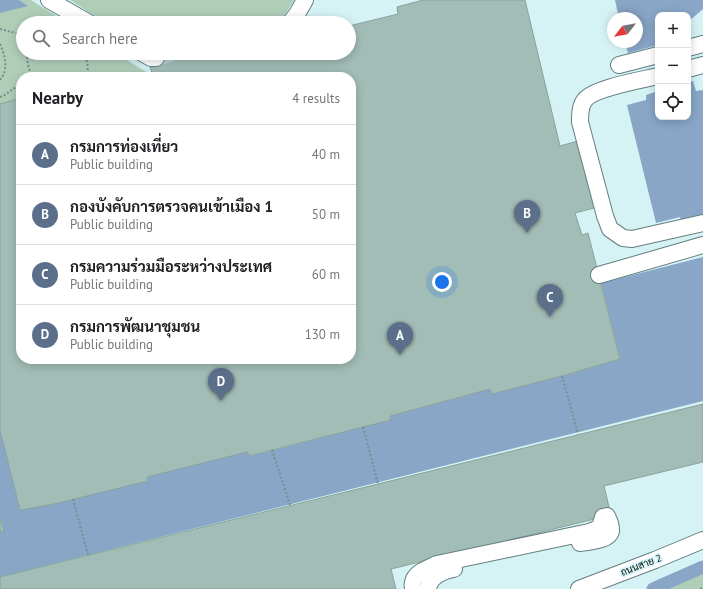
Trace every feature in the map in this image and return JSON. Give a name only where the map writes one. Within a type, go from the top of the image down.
[{"type":"street","points":[[49,0],[77,16]]},
{"type":"street","points":[[295,16],[305,0]]},
{"type":"street","points":[[619,65],[655,57]]},
{"type":"street","points":[[655,77],[631,82],[592,94],[584,100],[580,111],[580,122],[605,216],[610,229],[623,238],[632,239],[703,223]]},
{"type":"street","points":[[599,275],[698,247]]},
{"type":"street","points":[[605,517],[611,529],[608,536],[604,539],[448,570],[436,575],[428,587],[413,585],[415,578],[422,571],[437,564],[589,532],[600,526],[605,517]]},
{"type":"street","name":"ถนนสาย 2","points":[[579,589],[703,540]]},
{"type":"path","points":[[0,29],[16,33]]},
{"type":"path","points":[[0,44],[6,63],[4,76],[0,80]]},
{"type":"path","points":[[27,60],[31,72]]},
{"type":"path","points":[[87,60],[88,72]]},
{"type":"path","points":[[0,97],[16,87]]},
{"type":"path","points":[[562,376],[578,434]]},
{"type":"path","points":[[363,427],[378,484]]},
{"type":"path","points":[[272,450],[290,506]]},
{"type":"path","points":[[73,499],[88,555]]},
{"type":"green space","points":[[0,0],[31,0],[56,16],[16,16],[16,60],[127,60],[146,72],[16,72],[16,99],[0,104]]},
{"type":"green space","points":[[70,0],[294,0],[284,16],[95,16]]},
{"type":"green space","points":[[703,571],[703,589],[662,589]]},
{"type":"water","points":[[0,0],[19,0],[28,6],[0,13]]},
{"type":"water","points":[[615,0],[703,0],[703,9],[691,19],[691,12],[655,12],[655,46],[628,53],[627,48],[643,48],[643,12],[618,12]]},
{"type":"water","points":[[691,81],[693,81],[696,91],[703,90],[703,216],[681,222],[680,217],[656,223],[627,105],[646,100],[646,95],[655,92],[655,120],[691,120]]},
{"type":"water","points":[[703,257],[703,401],[0,577],[0,532],[4,531],[0,516],[0,430],[20,510],[54,504],[148,481],[147,477],[247,452],[250,456],[390,420],[390,416],[490,389],[562,376],[620,359],[601,283]]},
{"type":"building","points":[[423,0],[525,0],[560,146],[581,140],[598,207],[575,213],[582,235],[588,233],[620,359],[492,394],[490,389],[390,416],[391,420],[250,456],[247,452],[147,477],[148,481],[54,504],[20,510],[0,430],[0,104],[16,99],[16,364],[356,364],[356,72],[152,72],[150,67],[157,65],[156,60],[356,60],[356,24],[398,14],[397,7]]},
{"type":"building","points":[[703,404],[703,462],[604,486],[611,515],[391,569],[396,589],[0,589],[0,577]]},
{"type":"building","points":[[0,516],[4,531],[0,532]]},
{"type":"waterway","points":[[653,589],[703,567]]},
{"type":"place","name":"กองบังคับการตรวจคนเข้าเมือง 1","points":[[527,233]]},
{"type":"place","name":"กรมความร่วมมือระหว่างประเทศ","points":[[550,317]]},
{"type":"place","name":"กรมการท่องเที่ยว","points":[[400,355]]},
{"type":"place","name":"กรมการพัฒนาชุมชน","points":[[221,401]]}]
